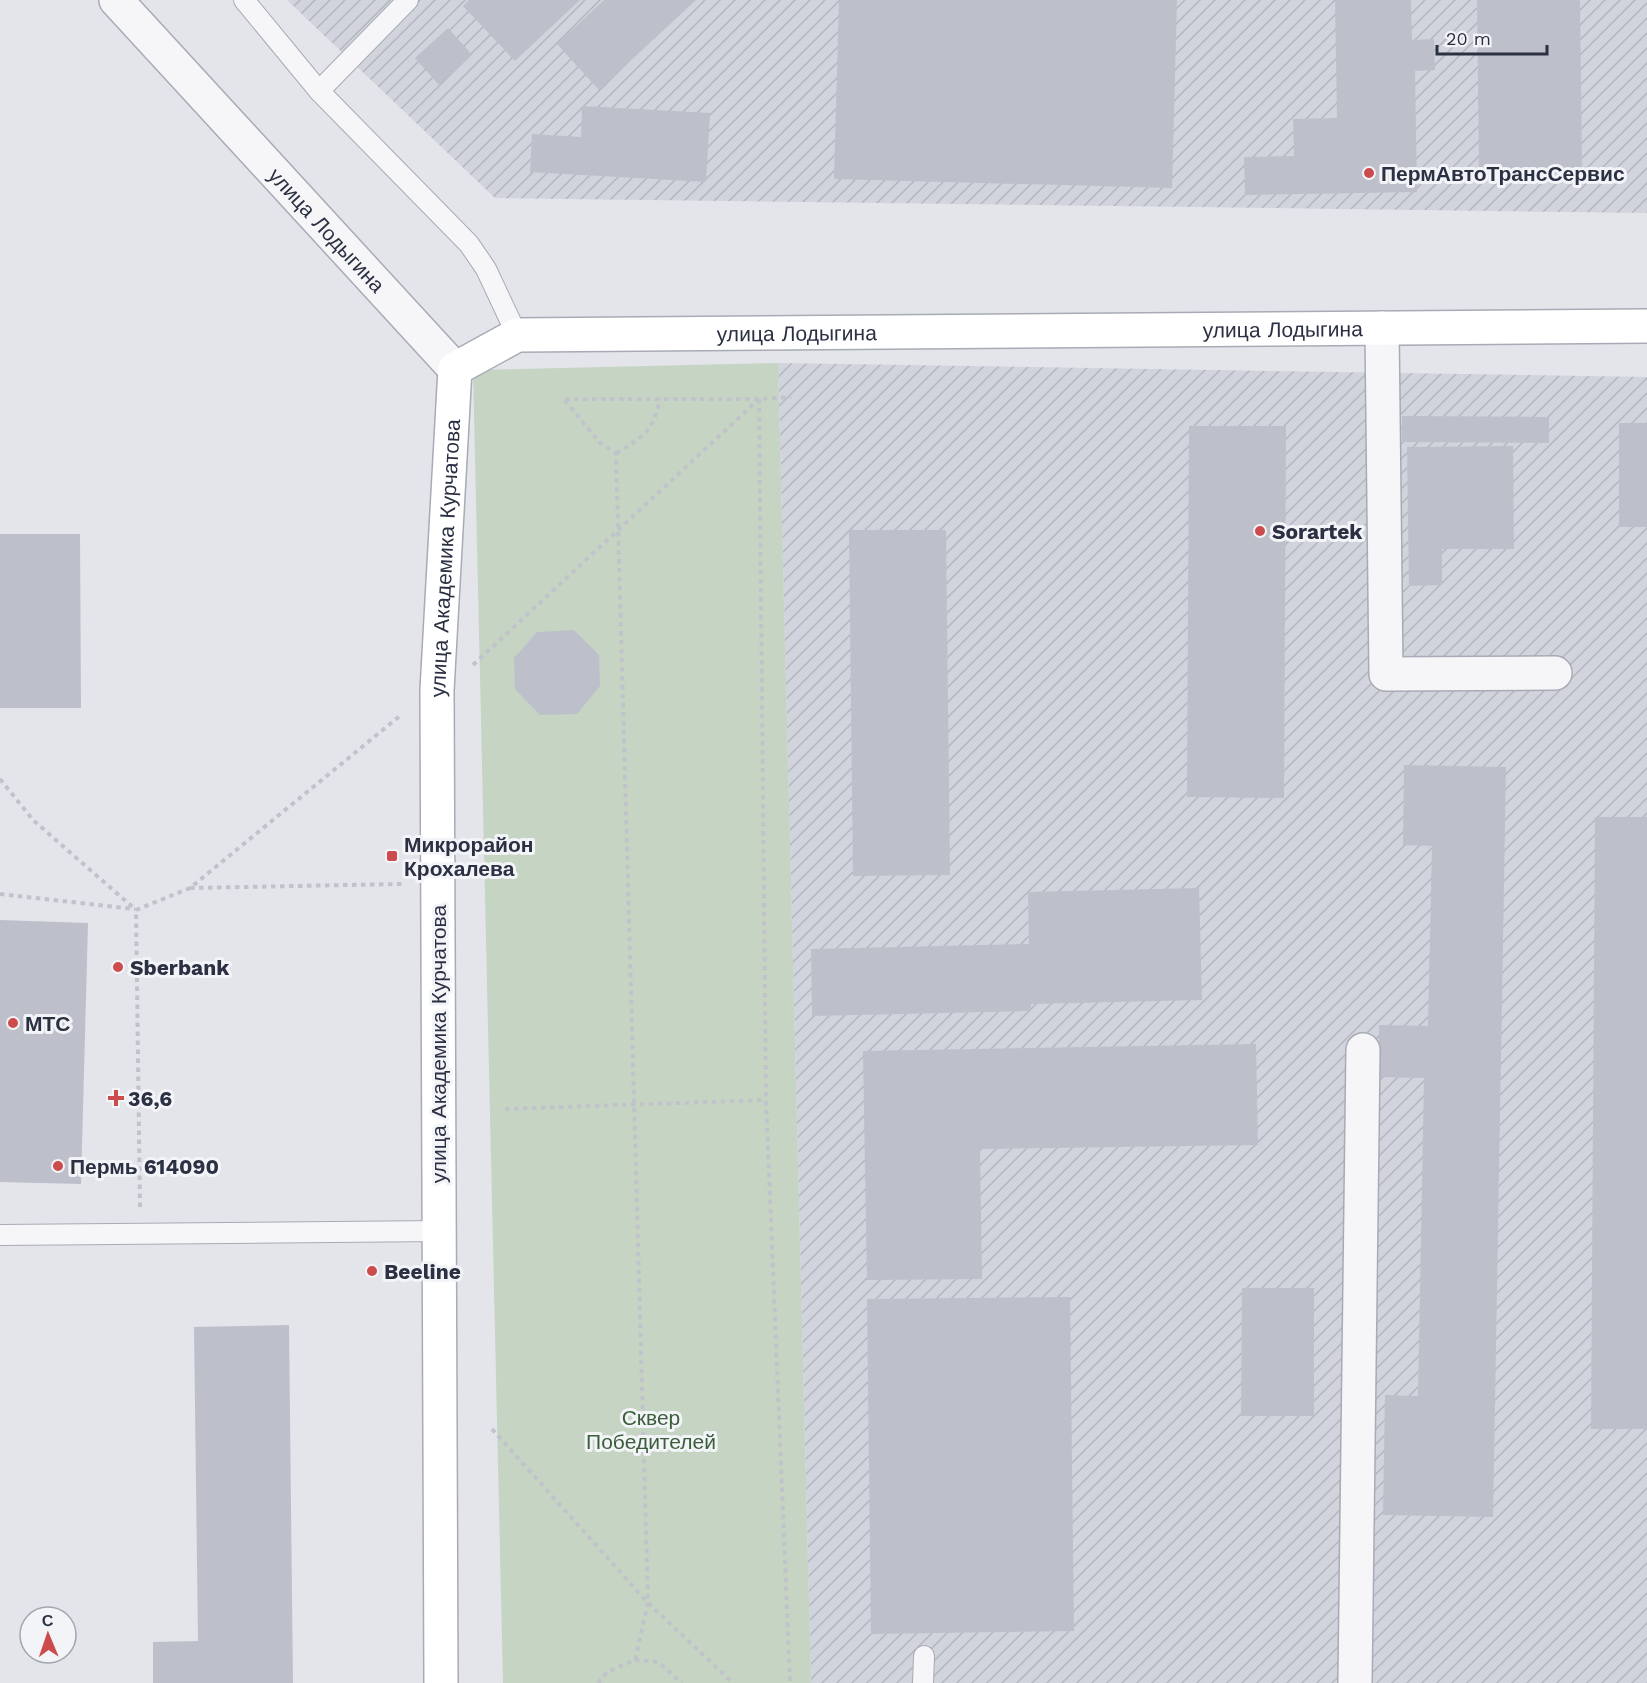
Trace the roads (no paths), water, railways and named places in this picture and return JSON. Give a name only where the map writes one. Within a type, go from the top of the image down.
[{"type":"street","name":"улица Лодыгина","points":[[116,0],[454,369],[518,335],[1647,327]]},
{"type":"street","points":[[1382,328],[1386,674],[1555,673]]},
{"type":"street","name":"улица Академика Курчатова","points":[[441,1683],[437,690],[454,369]]},
{"type":"street","points":[[1355,1683],[1363,1050]]},
{"type":"lane","points":[[244,0],[319,91],[469,244],[486,269],[518,335]]},
{"type":"lane","points":[[319,91],[408,0]]},
{"type":"lane","points":[[0,1235],[439,1231]]},
{"type":"lane","points":[[923,1683],[924,1656]]},
{"type":"place","name":"ПермАвтоТрансСервис","points":[[1369,173]]},
{"type":"place","name":"Sorartek","points":[[1260,531]]},
{"type":"place","name":"Микрорайон Крохалева","points":[[392,856]]},
{"type":"place","name":"Sberbank","points":[[118,967]]},
{"type":"place","name":"МТС","points":[[13,1023]]},
{"type":"place","name":"36,6","points":[[116,1098]]},
{"type":"place","name":"Пермь 614090","points":[[58,1166]]},
{"type":"place","name":"Beeline","points":[[372,1271]]},
{"type":"park label","name":"Сквер Победителей","points":[[651,1429]]}]
